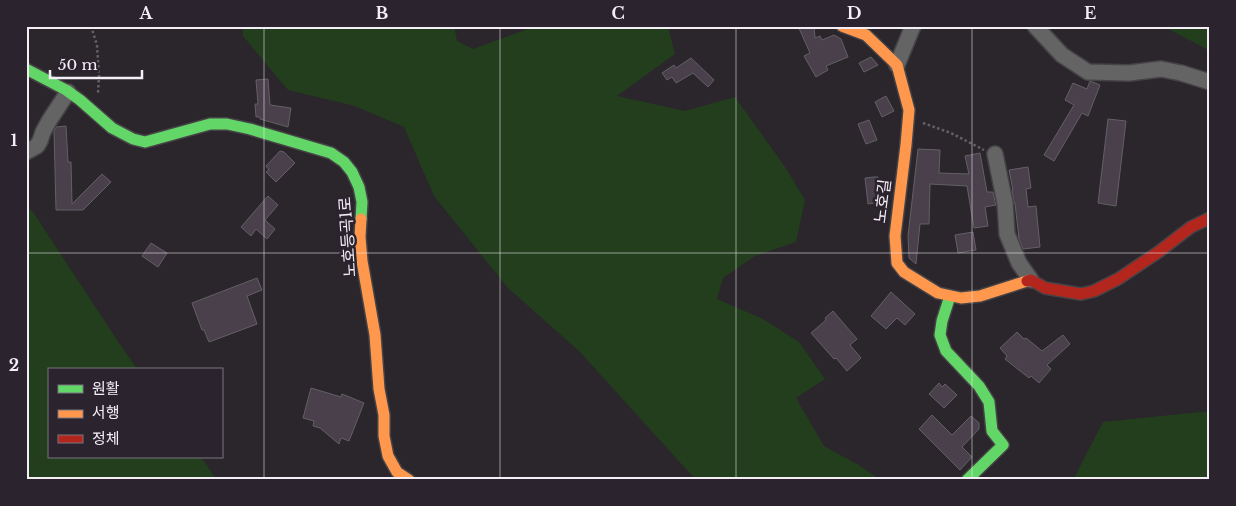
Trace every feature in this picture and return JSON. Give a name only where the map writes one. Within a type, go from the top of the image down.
[{"type":"street","points":[[842,26],[866,35],[897,65],[913,26]]},
{"type":"street","points":[[1035,26],[1062,55],[1088,72],[1129,73],[1161,69],[1181,72],[1210,82]]},
{"type":"street","name":"노호길","points":[[897,65],[909,110],[895,236],[897,263],[904,272],[938,293],[961,298],[980,296],[1031,280]]},
{"type":"street","name":"노호등곡1로","points":[[26,69],[68,92],[112,128],[133,139],[145,142],[210,124],[227,124],[331,153],[344,162],[352,172],[359,187],[362,202],[360,237],[362,261],[375,335],[379,389],[384,415],[384,436],[388,456],[398,472],[409,480]]},
{"type":"street","points":[[26,152],[37,146],[49,121],[68,92]]},
{"type":"street","points":[[995,154],[1005,202],[1006,234],[1019,262],[1031,280],[1045,288],[1081,294],[1094,291],[1118,279],[1157,254],[1191,227],[1210,218]]},
{"type":"street","points":[[950,296],[942,321],[940,335],[946,351],[979,386],[989,402],[992,431],[1003,445],[966,480]]},
{"type":"path","points":[[91,26],[98,53],[99,76],[96,114]]},
{"type":"path","points":[[908,119],[951,133],[995,154]]},
{"type":"green space","points":[[243,26],[454,26],[457,41],[473,49],[536,26],[668,27],[675,54],[617,96],[685,111],[735,97],[785,167],[805,200],[796,242],[755,256],[723,278],[717,299],[763,319],[799,342],[825,379],[796,398],[824,446],[881,480],[696,480],[580,352],[508,288],[434,196],[404,127],[355,106],[288,90],[243,36]]},
{"type":"green space","points":[[1163,26],[1210,26],[1210,51]]},
{"type":"green space","points":[[26,206],[33,212],[137,368],[48,368],[48,458],[202,458],[217,480],[26,480]]},
{"type":"green space","points":[[1210,411],[1210,480],[1073,480],[1103,422]]},
{"type":"building","points":[[798,26],[814,26],[815,38],[820,36],[822,40],[834,35],[841,39],[848,57],[826,66],[828,70],[816,77],[804,56],[810,53]]},
{"type":"building","points":[[871,57],[878,65],[864,72],[859,63]]},
{"type":"building","points":[[691,58],[714,80],[708,87],[693,73],[676,83],[672,77],[667,80],[662,73],[674,65],[676,68]]},
{"type":"building","points":[[268,79],[270,105],[291,108],[288,127],[256,117],[255,104],[258,104],[256,80]]},
{"type":"building","points":[[1090,81],[1100,85],[1088,116],[1082,113],[1054,161],[1044,155],[1074,105],[1065,100],[1073,83],[1087,89]]},
{"type":"building","points":[[886,96],[894,111],[882,117],[875,102]]},
{"type":"building","points":[[1108,119],[1126,121],[1116,206],[1098,203]]},
{"type":"building","points":[[869,120],[877,140],[866,144],[858,124]]},
{"type":"building","points":[[66,126],[68,162],[71,162],[72,204],[102,174],[111,182],[83,210],[56,210],[54,131],[56,127]]},
{"type":"building","points":[[918,149],[940,150],[939,173],[969,174],[965,156],[980,153],[987,192],[993,192],[996,205],[985,207],[988,226],[974,228],[967,186],[930,184],[929,224],[920,224],[916,264],[909,258],[908,236]]},
{"type":"building","points":[[280,151],[284,152],[295,163],[276,182],[266,172],[269,170],[266,166]]},
{"type":"building","points":[[1028,167],[1031,188],[1026,189],[1028,207],[1036,206],[1040,247],[1023,249],[1019,239],[1009,170]]},
{"type":"building","points":[[878,177],[881,202],[868,204],[865,178]]},
{"type":"building","points":[[268,196],[278,205],[265,220],[275,229],[267,239],[256,229],[251,236],[241,227]]},
{"type":"building","points":[[973,232],[976,250],[958,253],[955,235]]},
{"type":"building","points":[[151,243],[167,253],[158,267],[142,256]]},
{"type":"building","points":[[257,278],[262,290],[247,296],[257,324],[209,342],[204,330],[202,330],[192,303]]},
{"type":"building","points":[[891,292],[915,314],[905,325],[897,318],[886,329],[871,316]]},
{"type":"building","points":[[833,311],[857,339],[850,345],[861,358],[847,371],[811,333]]},
{"type":"building","points":[[1017,332],[1042,351],[1063,335],[1070,344],[1047,365],[1051,369],[1039,383],[1031,376],[1029,378],[1005,359],[1007,356],[1000,348]]},
{"type":"building","points":[[939,383],[942,387],[945,384],[957,395],[944,408],[929,394]]},
{"type":"building","points":[[311,388],[341,397],[342,394],[364,403],[349,441],[341,438],[339,444],[320,428],[313,426],[314,421],[303,418]]},
{"type":"building","points":[[932,415],[952,435],[971,416],[979,423],[979,429],[962,447],[972,457],[960,470],[919,429]]},
{"type":"traffic: fast","points":[[26,69],[66,90],[112,128],[133,139],[145,142],[210,124],[227,124],[331,153],[344,162],[352,172],[359,187],[362,202],[361,219]]},
{"type":"traffic: fast","points":[[950,296],[942,321],[940,335],[946,351],[979,386],[989,402],[992,431],[1003,445],[967,480]]},
{"type":"traffic: slow","points":[[842,26],[866,35],[897,65],[909,110],[895,236],[897,263],[904,272],[938,293],[961,298],[980,296],[1027,281]]},
{"type":"traffic: slow","points":[[361,219],[362,261],[375,335],[379,389],[384,415],[384,436],[388,456],[397,472],[409,480]]},
{"type":"traffic: jam","points":[[1027,281],[1031,280],[1045,288],[1081,294],[1094,291],[1118,279],[1191,227],[1210,218]]}]
